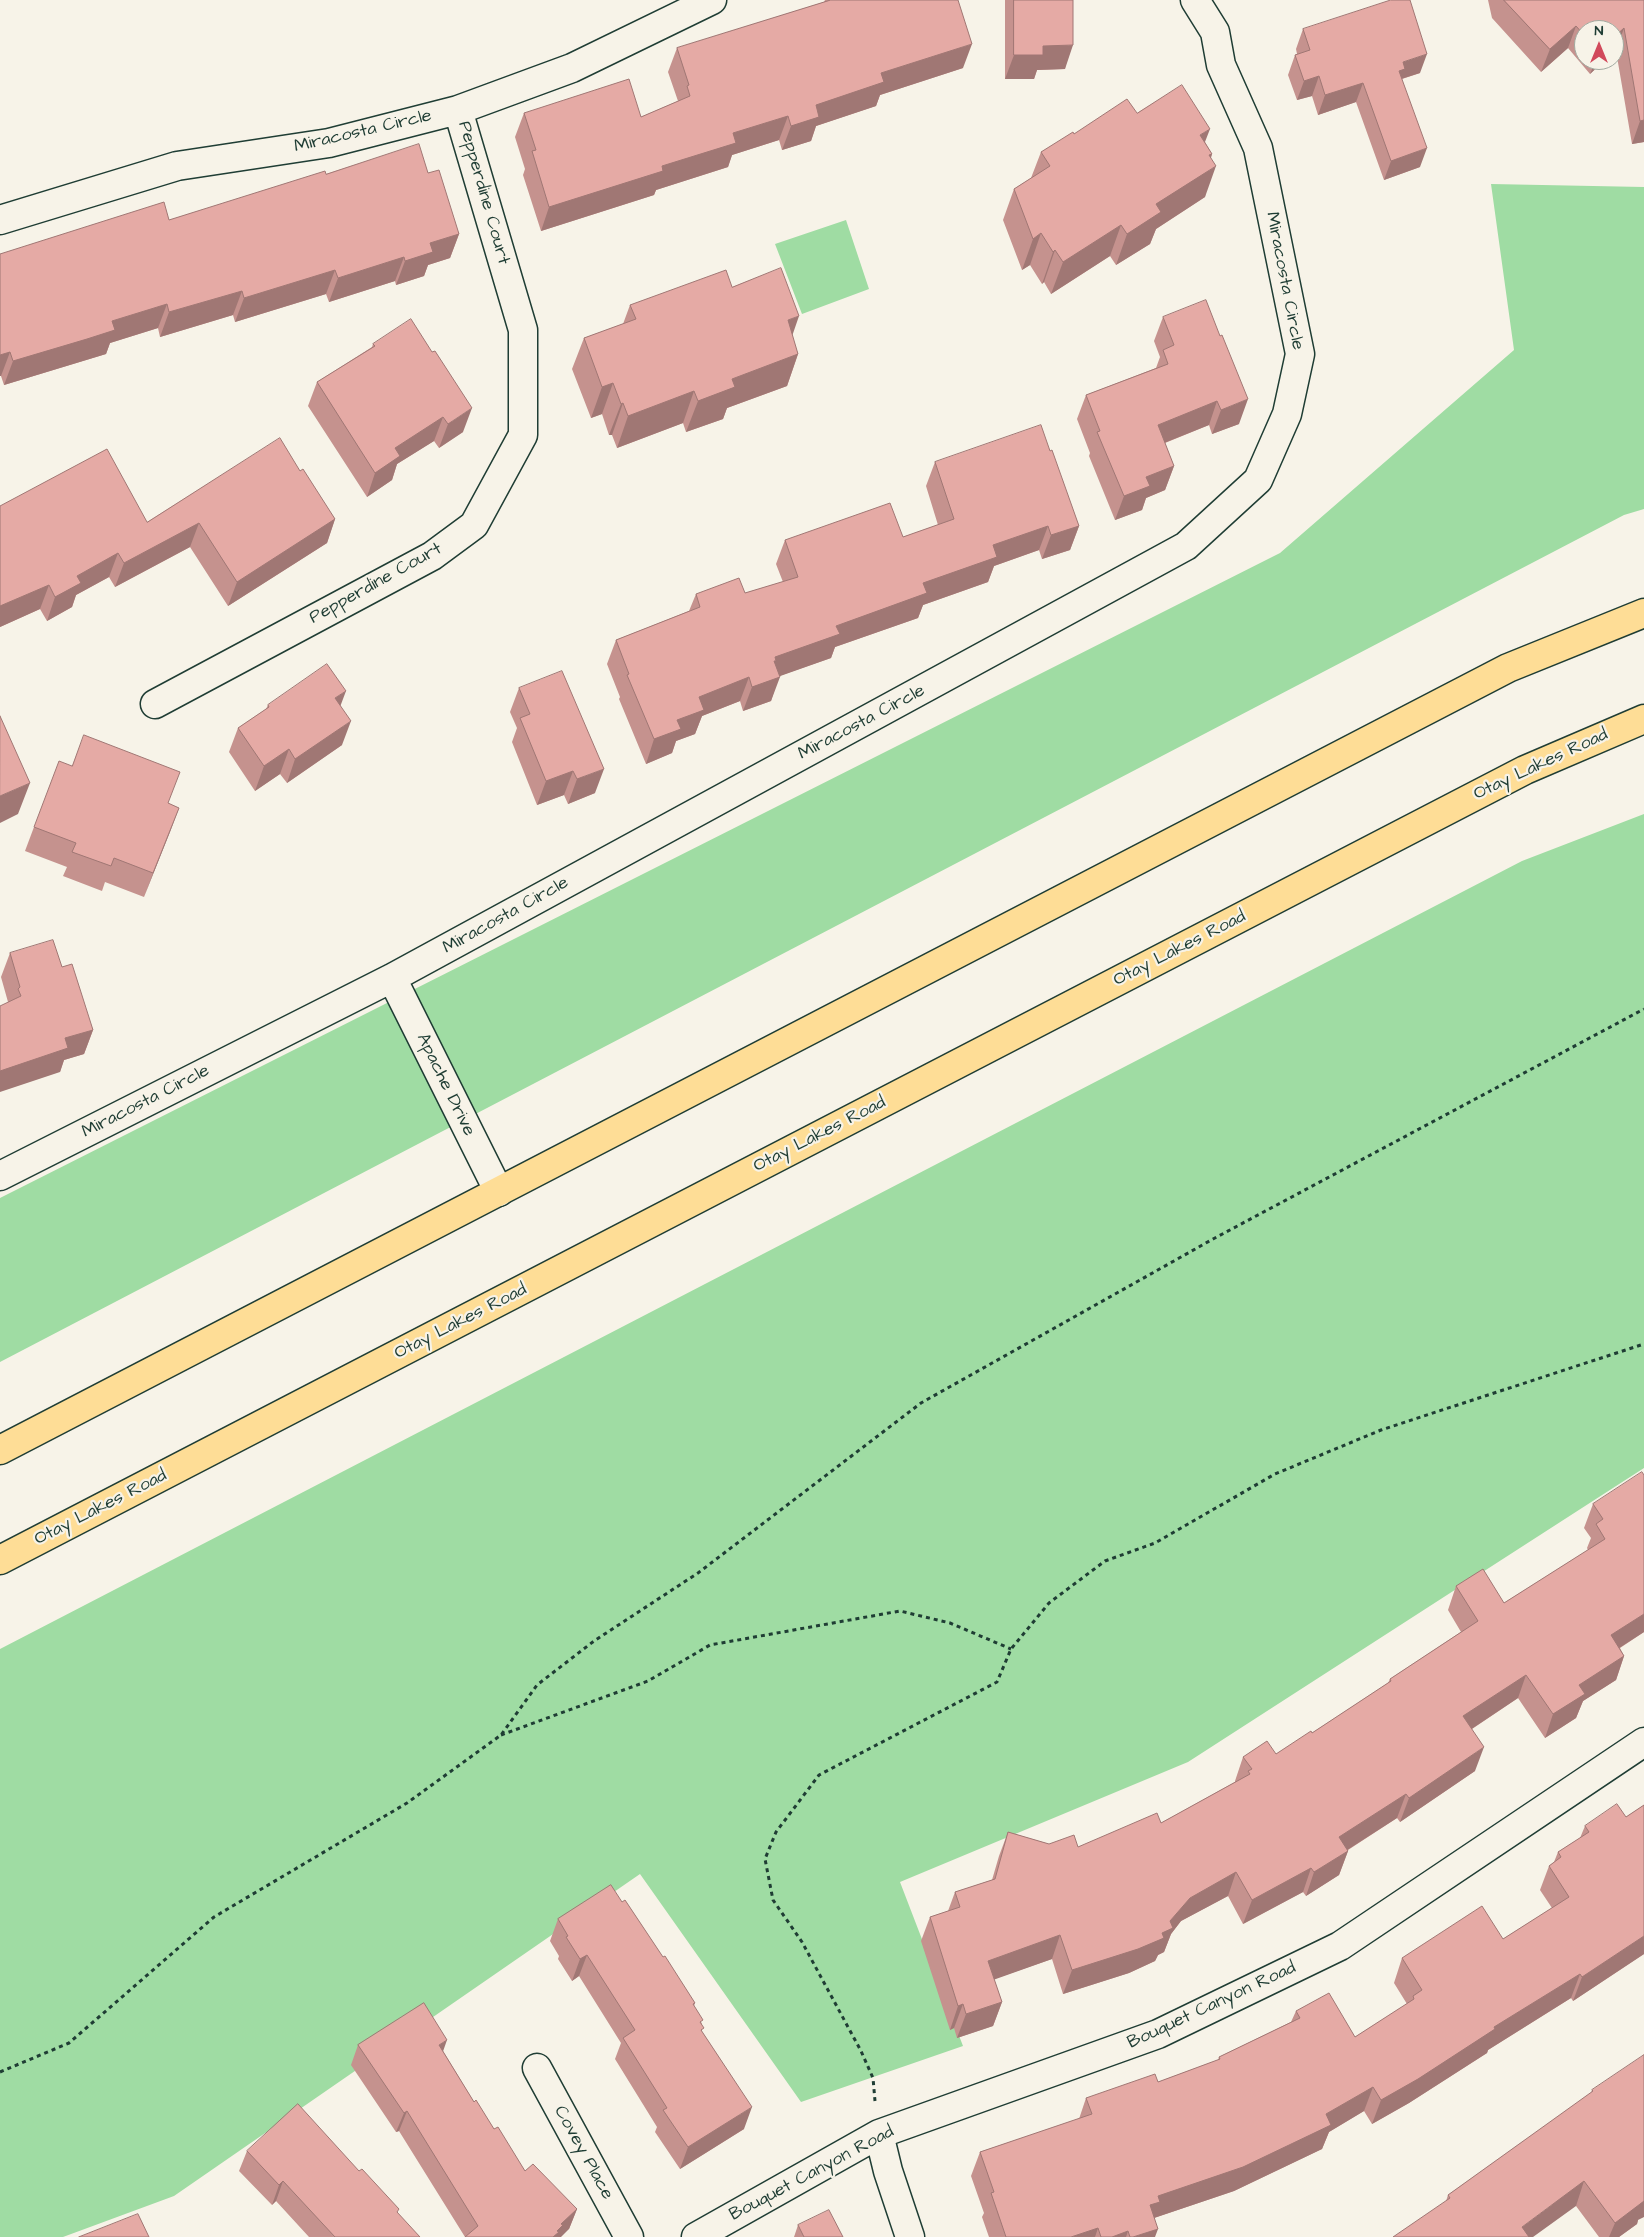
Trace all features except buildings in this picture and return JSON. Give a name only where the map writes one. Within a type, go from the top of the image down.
[{"type":"main road","points":[[0,1450],[1508,668],[1644,613]]},
{"type":"main road","name":"Otay Lakes Road","points":[[0,1560],[1525,770],[1644,718]]},
{"type":"street","name":"Miracosta Circle","points":[[0,220],[177,166],[329,143],[458,110],[572,68],[712,0]]},
{"type":"street","name":"Miracosta Circle","points":[[0,1176],[392,978],[1186,546],[1258,480],[1287,414],[1300,354],[1258,148],[1221,65],[1215,32],[1195,0]]},
{"type":"street","name":"Pepperdine Court","points":[[155,704],[432,556],[474,524],[523,435],[523,330],[458,110]]},
{"type":"street","name":"Apache Drive","points":[[392,978],[499,1192]]},
{"type":"street","name":"Bouquet Canyon Road","points":[[696,2237],[879,2134],[1158,2034],[1340,1946],[1644,1742]]},
{"type":"street","name":"Covey Place","points":[[537,2068],[629,2237]]},
{"type":"street","points":[[879,2134],[888,2171],[910,2237]]},
{"type":"path","points":[[501,1735],[537,1685],[594,1641],[698,1573],[921,1403],[1213,1239],[1644,1009]]},
{"type":"path","points":[[879,2134],[873,2078],[820,1973],[802,1942],[773,1900],[765,1859],[776,1832],[820,1775],[997,1682],[1011,1649],[1049,1602],[1105,1561],[1156,1543],[1275,1474],[1381,1430],[1644,1344]]},
{"type":"path","points":[[0,2072],[69,2043],[214,1917],[407,1803],[501,1735],[648,1681],[710,1645],[900,1611],[950,1622],[1011,1649]]},
{"type":"green space","points":[[1491,184],[1644,187],[1644,509],[1624,515],[0,1362],[0,1198],[1280,553],[1514,350]]},
{"type":"green space","points":[[846,220],[869,289],[802,314],[775,244]]},
{"type":"green space","points":[[1644,814],[1644,1468],[1188,1762],[900,1882],[963,2046],[801,2102],[640,1874],[174,2196],[63,2237],[0,2237],[0,1649],[1522,861]]}]
